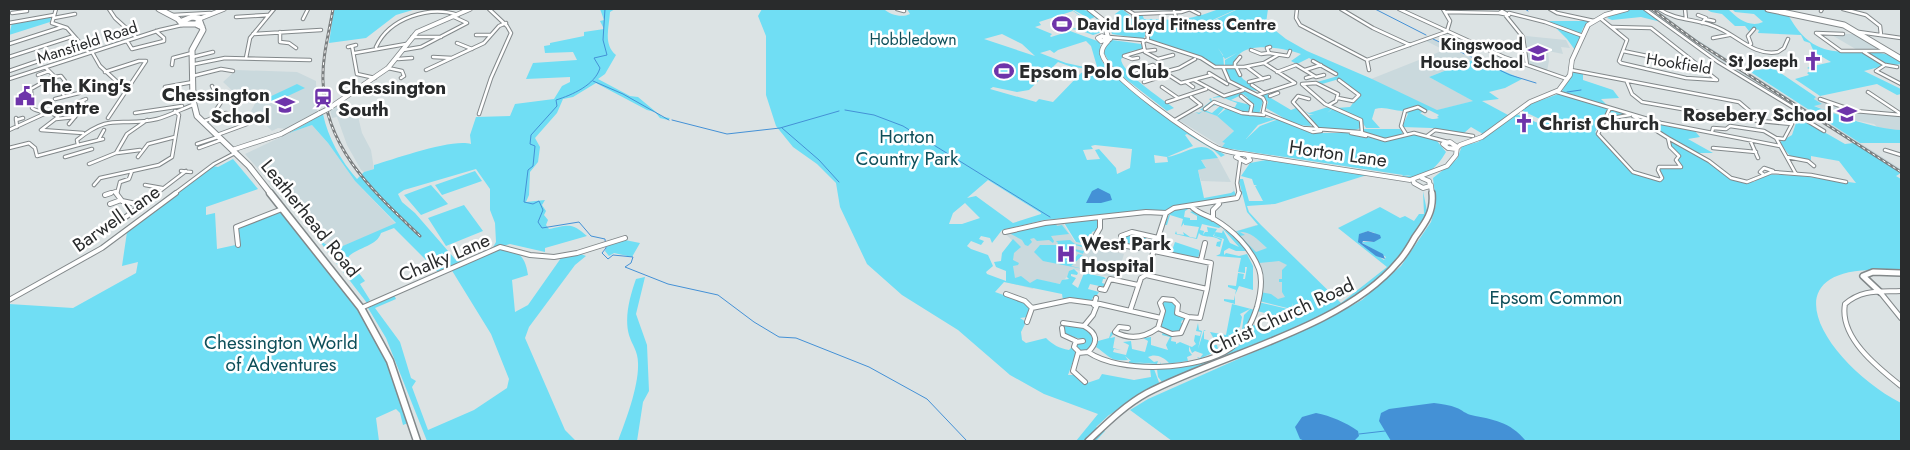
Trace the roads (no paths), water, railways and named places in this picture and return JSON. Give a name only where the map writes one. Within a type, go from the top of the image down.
[{"type":"highway","points":[[161,9],[173,15],[198,18]]},
{"type":"highway","points":[[161,9],[164,14],[181,22],[202,26]]},
{"type":"highway","points":[[1768,9],[1835,22],[1859,32],[1901,58]]},
{"type":"highway","points":[[181,22],[189,17]]},
{"type":"highway","points":[[188,24],[198,18]]},
{"type":"highway","points":[[193,55],[192,47],[203,32],[198,18]]},
{"type":"highway","name":"Leatherhead Road","points":[[193,55],[193,105],[202,122],[249,166],[362,308],[390,361],[417,441]]},
{"type":"main road","points":[[198,18],[223,9]]},
{"type":"main road","points":[[198,18],[223,9]]},
{"type":"main road","points":[[233,151],[281,134],[328,109],[388,68],[398,59],[411,37],[428,26],[470,9]]},
{"type":"main road","points":[[1089,9],[1102,18],[1105,25],[1108,39],[1103,46]]},
{"type":"main road","points":[[1445,146],[1452,149],[1477,139],[1522,107],[1557,92],[1567,79],[1571,70],[1572,60],[1586,28],[1599,18],[1626,9]]},
{"type":"main road","points":[[1105,25],[1100,38],[1108,39]]},
{"type":"main road","name":"Horton Lane","points":[[1100,38],[1103,46],[1102,57],[1112,71],[1175,120],[1212,146],[1239,160],[1249,161],[1269,158]]},
{"type":"main road","points":[[1445,146],[1444,143],[1448,142],[1477,139]]},
{"type":"main road","points":[[1448,142],[1457,147]]},
{"type":"main road","name":"Horton Lane","points":[[1212,146],[1230,153],[1415,180]]},
{"type":"main road","points":[[1445,146],[1453,152],[1453,158]]},
{"type":"main road","points":[[1415,180],[1444,168],[1458,152],[1457,147]]},
{"type":"main road","points":[[1239,160],[1236,157],[1242,154],[1250,157],[1249,161]]},
{"type":"main road","points":[[1423,188],[1430,183],[1433,174]]},
{"type":"main road","points":[[1415,180],[1430,183]]},
{"type":"main road","points":[[1415,180],[1431,195],[1433,202]]},
{"type":"main road","name":"Christ Church Road","points":[[1088,441],[1119,412],[1146,394],[1290,332],[1342,308],[1364,294],[1398,263],[1430,216],[1433,202],[1430,183]]},
{"type":"main road","points":[[1880,292],[1863,276],[1873,272],[1901,272]]},
{"type":"street","points":[[56,9],[54,24],[62,27],[74,36],[90,52],[105,72],[127,91]]},
{"type":"street","points":[[109,9],[115,18],[136,37]]},
{"type":"street","points":[[246,58],[250,38],[274,9]]},
{"type":"street","points":[[303,19],[308,9]]},
{"type":"street","points":[[480,114],[491,78],[511,33],[506,23],[495,18],[490,9]]},
{"type":"street","points":[[897,9],[904,10]]},
{"type":"street","points":[[1126,9],[1144,24],[1149,33],[1148,41]]},
{"type":"street","points":[[1134,14],[1181,12],[1189,9],[1199,14]]},
{"type":"street","points":[[1297,9],[1296,18],[1300,25],[1367,60],[1411,45],[1447,29],[1450,22],[1447,12],[1443,9]]},
{"type":"street","points":[[1341,9],[1373,28],[1411,45]]},
{"type":"street","points":[[1399,9],[1527,65],[1567,79]]},
{"type":"street","points":[[1550,9],[1594,21]]},
{"type":"street","points":[[1613,9],[1618,11]]},
{"type":"street","points":[[1644,9],[1718,62],[1792,106],[1794,113],[1792,124],[1785,138],[1776,138],[1764,131],[1730,126],[1726,129],[1713,128],[1712,132]]},
{"type":"street","points":[[1659,9],[1671,15],[1718,28],[1748,46],[1771,53],[1778,53],[1784,48],[1788,39]]},
{"type":"street","points":[[1685,9],[1686,19]]},
{"type":"street","points":[[1843,9],[1868,16],[1880,26],[1881,35]]},
{"type":"street","points":[[12,14],[21,10],[27,10]]},
{"type":"street","points":[[376,47],[386,33],[411,18],[434,10],[456,16],[466,23],[422,47],[403,50]]},
{"type":"street","points":[[1174,11],[1176,17]]},
{"type":"street","points":[[1447,12],[1501,12],[1545,22],[1583,36]]},
{"type":"street","points":[[173,15],[210,13]]},
{"type":"street","points":[[9,23],[75,14]]},
{"type":"street","points":[[236,17],[269,15]]},
{"type":"street","points":[[1508,15],[1523,37],[1527,65]]},
{"type":"street","points":[[1698,16],[1714,21]]},
{"type":"street","points":[[1599,18],[1620,30]]},
{"type":"street","points":[[1701,22],[1706,18]]},
{"type":"street","name":"Mansfield Road","points":[[9,79],[181,22]]},
{"type":"street","points":[[426,70],[488,41],[499,26],[506,23]]},
{"type":"street","name":"Mansfield Road","points":[[172,26],[188,24]]},
{"type":"street","points":[[9,44],[62,27]]},
{"type":"street","name":"Hookfield","points":[[1643,27],[1651,28],[1717,80],[1710,81],[1623,64],[1619,60],[1627,40],[1620,30],[1643,27]]},
{"type":"street","points":[[1748,46],[1751,44],[1748,36],[1754,29]]},
{"type":"street","points":[[253,34],[321,30]]},
{"type":"street","points":[[126,41],[132,49],[164,41],[164,38],[155,31]]},
{"type":"street","points":[[280,32],[280,42],[289,43],[296,48]]},
{"type":"street","points":[[1859,32],[1901,38]]},
{"type":"street","points":[[1843,34],[1816,33],[1841,51],[1889,51]]},
{"type":"street","points":[[476,35],[491,35]]},
{"type":"street","points":[[1713,38],[1729,35]]},
{"type":"street","points":[[9,57],[74,36]]},
{"type":"street","points":[[1144,44],[1148,36]]},
{"type":"street","points":[[411,37],[442,37]]},
{"type":"street","points":[[1108,39],[1136,40],[1155,50]]},
{"type":"street","points":[[1148,41],[1190,55],[1207,64],[1222,67],[1247,67],[1264,64],[1278,55]]},
{"type":"street","points":[[1138,58],[1123,57],[1148,41]]},
{"type":"street","points":[[1144,44],[1148,41]]},
{"type":"street","points":[[456,43],[472,49]]},
{"type":"street","points":[[355,53],[376,47],[406,44]]},
{"type":"street","points":[[1144,44],[1158,60],[1173,55]]},
{"type":"street","points":[[356,45],[350,46],[355,53],[357,74],[375,78]]},
{"type":"street","points":[[9,71],[82,46]]},
{"type":"street","points":[[1267,48],[1269,53]]},
{"type":"street","points":[[1251,50],[1287,56],[1290,51]]},
{"type":"street","points":[[172,65],[173,58],[213,51],[214,56]]},
{"type":"street","points":[[1623,51],[1657,58]]},
{"type":"street","points":[[1863,52],[1885,65],[1897,67]]},
{"type":"street","points":[[1190,55],[1194,60]]},
{"type":"street","points":[[433,57],[453,58]]},
{"type":"street","points":[[1240,57],[1235,64],[1240,75]]},
{"type":"street","points":[[194,64],[223,58],[309,60]]},
{"type":"street","points":[[398,59],[412,58]]},
{"type":"street","points":[[1163,72],[1179,68],[1200,59]]},
{"type":"street","points":[[1367,60],[1369,70]]},
{"type":"street","points":[[105,72],[139,61],[146,61],[108,118]]},
{"type":"street","points":[[1313,61],[1336,74]]},
{"type":"street","points":[[1258,95],[1295,84],[1264,64]]},
{"type":"street","points":[[1278,72],[1294,64],[1314,76]]},
{"type":"street","points":[[1130,72],[1152,65],[1179,83],[1211,74],[1227,84]]},
{"type":"street","points":[[1305,70],[1322,65]]},
{"type":"street","points":[[1885,65],[1875,71],[1901,82]]},
{"type":"street","points":[[1222,67],[1229,81],[1244,90],[1258,95],[1265,101],[1266,112]]},
{"type":"street","points":[[1247,67],[1262,80]]},
{"type":"street","points":[[45,68],[54,77]]},
{"type":"street","points":[[388,68],[402,70],[404,74],[401,78]]},
{"type":"street","points":[[193,76],[221,69],[233,71]]},
{"type":"street","points":[[1571,70],[1739,102],[1760,120]]},
{"type":"street","points":[[38,74],[49,71]]},
{"type":"street","points":[[1144,82],[1167,74]]},
{"type":"street","points":[[1306,78],[1324,75]]},
{"type":"street","points":[[56,119],[57,114],[33,110],[30,91],[34,86],[61,76],[65,81],[60,88],[64,96]]},
{"type":"street","points":[[1249,82],[1269,77]]},
{"type":"street","points":[[1289,79],[1296,77]]},
{"type":"street","points":[[1194,80],[1226,96],[1244,90]]},
{"type":"street","points":[[1339,80],[1359,95],[1352,101],[1338,98],[1338,95],[1318,82],[1310,81],[1302,84],[1314,93],[1315,98],[1359,119],[1363,124],[1360,132]]},
{"type":"street","points":[[165,86],[193,82]]},
{"type":"street","points":[[1186,82],[1193,87]]},
{"type":"street","points":[[1628,82],[1634,95],[1642,102],[1792,124]]},
{"type":"street","points":[[1252,85],[1264,93]]},
{"type":"street","points":[[212,86],[215,92],[225,96],[216,110],[221,115]]},
{"type":"street","points":[[1162,87],[1178,98]]},
{"type":"street","points":[[1167,102],[1207,88]]},
{"type":"street","points":[[1168,91],[1173,90]]},
{"type":"street","points":[[1270,96],[1277,93],[1272,91]]},
{"type":"street","points":[[1557,92],[1667,125],[1780,146]]},
{"type":"street","points":[[1868,92],[1901,114]]},
{"type":"street","points":[[55,99],[79,93]]},
{"type":"street","points":[[1241,96],[1252,105],[1250,114]]},
{"type":"street","points":[[1175,120],[1201,106],[1191,97]]},
{"type":"street","points":[[1309,97],[1297,97],[1293,103],[1308,115],[1312,128]]},
{"type":"street","points":[[1329,105],[1338,98]]},
{"type":"street","points":[[1820,99],[1855,111],[1901,114]]},
{"type":"street","points":[[69,124],[84,106],[84,100],[78,102]]},
{"type":"street","points":[[1205,110],[1215,103],[1250,114],[1259,115],[1266,112],[1303,128],[1324,131],[1360,132],[1370,137],[1389,140],[1406,134],[1427,136],[1448,142]]},
{"type":"street","points":[[116,153],[127,134],[147,120],[193,105]]},
{"type":"street","points":[[135,113],[182,106]]},
{"type":"street","points":[[1406,134],[1401,126],[1405,111],[1418,107],[1425,110]]},
{"type":"street","points":[[1610,108],[1606,119],[1598,131],[1599,136],[1632,171],[1660,180],[1662,178],[1659,167],[1681,166],[1676,160],[1680,156],[1670,147],[1668,138]]},
{"type":"street","points":[[94,185],[100,178],[159,165],[169,160],[174,152],[179,115],[174,111]]},
{"type":"street","points":[[137,118],[141,112]]},
{"type":"street","points":[[1608,112],[1613,118]]},
{"type":"street","points":[[9,130],[44,113]]},
{"type":"street","points":[[202,122],[228,113],[233,116]]},
{"type":"street","points":[[1794,113],[1824,131]]},
{"type":"street","points":[[1606,119],[1632,115],[1709,162],[1731,178],[1750,182],[1763,174],[1760,172],[1764,168],[1776,172],[1846,182]]},
{"type":"street","points":[[76,117],[56,119],[41,130],[84,134]]},
{"type":"street","points":[[17,127],[16,119],[23,118]]},
{"type":"street","points":[[78,145],[77,140],[84,134],[105,122],[137,118],[147,120]]},
{"type":"street","points":[[198,145],[247,124]]},
{"type":"street","points":[[1312,128],[1317,130]]},
{"type":"street","points":[[98,139],[104,130]]},
{"type":"street","points":[[1427,136],[1434,130],[1473,136]]},
{"type":"street","points":[[89,164],[116,153],[141,150],[151,143],[175,137]]},
{"type":"street","points":[[9,148],[29,143],[35,148],[38,156],[103,138]]},
{"type":"street","points":[[1434,138],[1445,146]]},
{"type":"street","points":[[1776,138],[1796,174]]},
{"type":"street","points":[[1750,140],[1758,158]]},
{"type":"street","points":[[1713,148],[1756,152]]},
{"type":"street","points":[[65,149],[64,158],[92,149]]},
{"type":"street","points":[[138,157],[141,150]]},
{"type":"street","points":[[1884,150],[1901,155]]},
{"type":"street","name":"Barwell Lane","points":[[9,300],[102,248],[233,151]]},
{"type":"street","points":[[1786,156],[1808,161],[1814,166]]},
{"type":"street","points":[[108,157],[112,161]]},
{"type":"street","points":[[1130,311],[1141,278],[1146,275],[1166,213],[1172,209],[1236,198],[1239,195],[1237,183],[1240,172],[1239,160]]},
{"type":"street","points":[[1240,172],[1249,161]]},
{"type":"street","points":[[105,195],[116,191],[120,182],[129,179],[132,171]]},
{"type":"street","points":[[181,171],[192,172]]},
{"type":"street","points":[[119,220],[186,171]]},
{"type":"street","points":[[147,185],[162,188]]},
{"type":"street","points":[[116,191],[121,200]]},
{"type":"street","points":[[110,204],[121,200],[141,204]]},
{"type":"street","points":[[1213,219],[1213,210],[1219,204]]},
{"type":"street","points":[[1076,342],[1074,348],[1079,352],[1088,352],[1096,358],[1126,367],[1178,366],[1208,358],[1240,341],[1253,323],[1260,290],[1260,274],[1249,250],[1230,231],[1213,219],[1194,211],[1190,206]]},
{"type":"street","points":[[238,245],[236,227],[282,209]]},
{"type":"street","points":[[1005,232],[1060,220],[1100,218],[1156,211],[1166,213]]},
{"type":"street","points":[[1092,242],[1100,228],[1100,218]]},
{"type":"street","points":[[1118,249],[1121,245],[1121,236],[1129,232],[1158,238]]},
{"type":"street","name":"Chalky Lane","points":[[362,308],[500,247],[530,255],[554,257],[577,253],[625,238]]},
{"type":"street","points":[[1201,260],[1205,243]]},
{"type":"street","points":[[1121,245],[1138,248]]},
{"type":"street","points":[[1128,328],[1120,326],[1115,332],[1126,338],[1148,334],[1158,328],[1163,311],[1160,302],[1168,298],[1177,305],[1178,314],[1200,318],[1212,265],[1201,260],[1154,251]]},
{"type":"street","points":[[1146,275],[1207,289]]},
{"type":"street","points":[[1104,290],[1110,279],[1138,285]]},
{"type":"street","points":[[1901,291],[1863,293],[1846,301],[1843,309],[1843,318],[1863,352],[1881,371],[1901,386]]},
{"type":"street","points":[[1880,292],[1901,316]]},
{"type":"street","points":[[1006,294],[1026,302],[1032,308]]},
{"type":"street","points":[[1084,326],[1094,314],[1096,298]]},
{"type":"street","points":[[1032,308],[1066,300],[1161,318]]},
{"type":"street","points":[[1022,318],[1028,321],[1032,308]]},
{"type":"street","points":[[1158,328],[1172,334],[1180,334],[1184,330],[1188,317]]},
{"type":"street","points":[[1083,341],[1076,342],[1063,335],[1063,326],[1084,326],[1094,332],[1096,338],[1095,346],[1088,352]]},
{"type":"street","points":[[1073,372],[1079,352]]},
{"type":"street","points":[[1068,374],[1073,372]]},
{"type":"street","points":[[1073,372],[1085,382]]},
{"type":"waterway","points":[[605,9],[603,40],[607,55],[594,58],[600,68],[597,74],[582,88],[556,100],[557,106],[531,135],[530,144],[535,146],[533,166],[528,170],[524,202],[533,204],[539,201],[543,210],[538,222],[542,228],[579,222],[591,236],[605,239],[606,248],[602,253],[608,259],[613,255],[633,257],[631,263],[625,267],[668,284],[718,295],[754,322],[779,337],[796,338],[869,367],[927,399],[967,441]]},
{"type":"waterway","points":[[1375,9],[1426,35]]},
{"type":"waterway","points":[[1433,39],[1510,75],[1536,83]]},
{"type":"waterway","points":[[593,81],[623,94],[669,120]]},
{"type":"waterway","points":[[1567,92],[1581,90]]},
{"type":"waterway","points":[[845,110],[874,115],[903,126],[1050,217]]},
{"type":"waterway","points":[[672,120],[727,134],[780,128],[839,111]]},
{"type":"waterway","points":[[782,128],[819,160],[839,182]]},
{"type":"waterway","points":[[1359,434],[1385,431]]},
{"type":"railway","points":[[333,9],[323,72],[326,105],[333,128],[342,148],[355,168],[386,203],[420,236]]},
{"type":"railway","points":[[1652,9],[1697,42],[1901,172]]},
{"type":"place","name":"David Lloyd Fitness Centre","points":[[1062,24]]},
{"type":"place","name":"Kingswood House School","points":[[1538,53]]},
{"type":"place","name":"St Joseph","points":[[1813,61]]},
{"type":"place","name":"Epsom Polo Club","points":[[1004,71]]},
{"type":"place","name":"The King's Centre","points":[[25,96]]},
{"type":"place","name":"Chessington South","points":[[323,98]]},
{"type":"place","name":"Chessington School","points":[[285,105]]},
{"type":"place","name":"Rosebery School","points":[[1847,114]]},
{"type":"place","name":"Christ Church","points":[[1524,123]]},
{"type":"place","name":"West Park Hospital","points":[[1066,254]]},
{"type":"park label","name":"Hobbledown","points":[[913,39]]},
{"type":"park label","name":"Horton Country Park","points":[[907,147]]},
{"type":"park label","name":"Epsom Common","points":[[1556,297]]},
{"type":"park label","name":"Chessington World of Adventures","points":[[281,353]]}]
